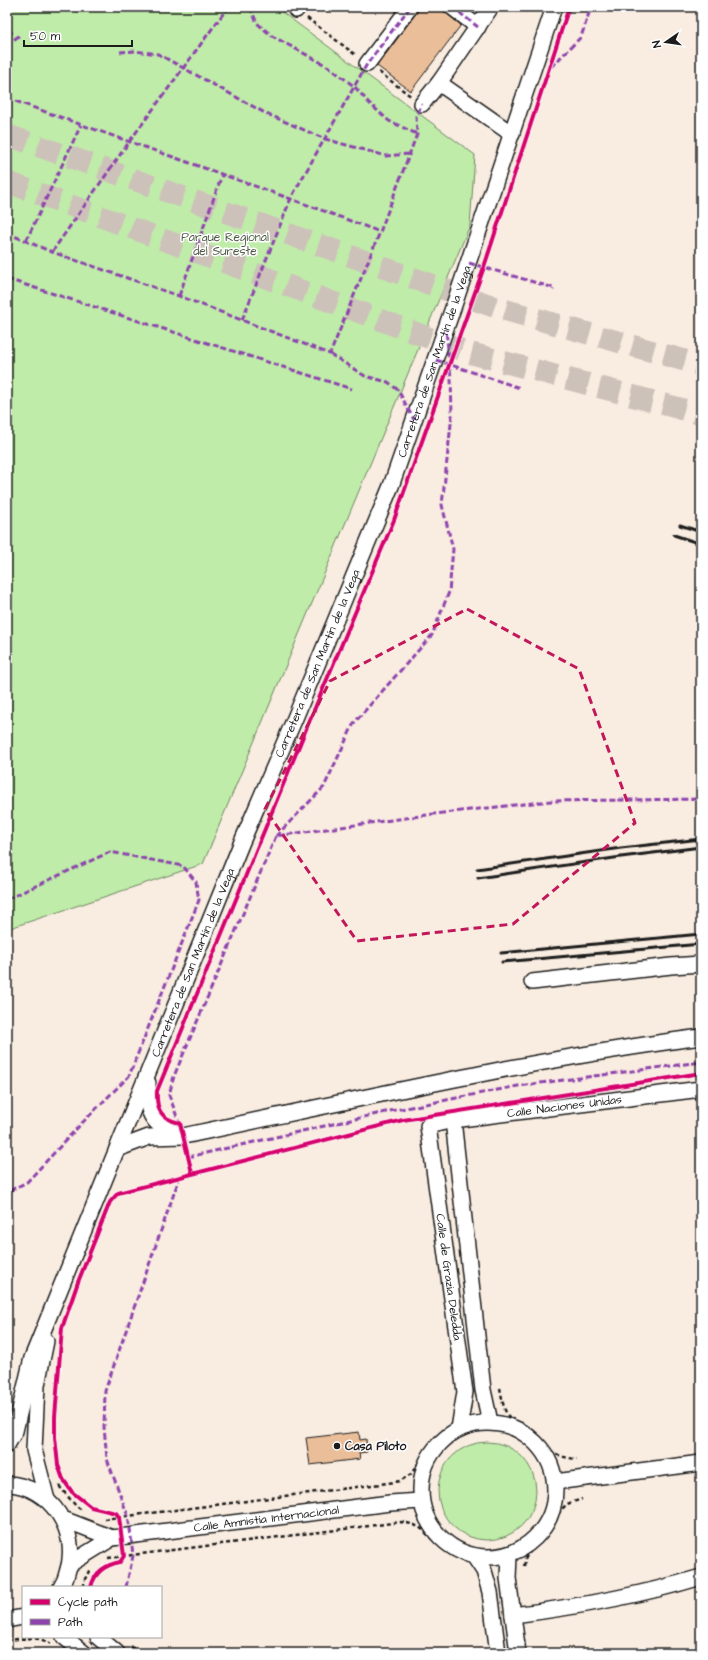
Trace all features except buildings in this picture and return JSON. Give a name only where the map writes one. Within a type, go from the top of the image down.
[{"type":"street","points":[[367,64],[410,7]]},
{"type":"street","points":[[452,7],[478,27]]},
{"type":"street","points":[[422,104],[439,83],[491,7]]},
{"type":"street","name":"Carretera de San Martín de la Vega","points":[[7,1445],[15,1431],[32,1358],[241,844],[391,486],[454,305],[554,7]]},
{"type":"street","points":[[439,83],[512,134]]},
{"type":"street","points":[[532,982],[701,964]]},
{"type":"street","points":[[117,1149],[149,1137],[183,1136],[464,1077],[570,1057],[701,1037]]},
{"type":"street","points":[[149,1070],[147,1096],[152,1116],[161,1127],[183,1136]]},
{"type":"street","name":"Calle Naciones Unidas","points":[[428,1126],[453,1120],[701,1089]]},
{"type":"street","name":"Calle de Grazia Deledda","points":[[453,1120],[483,1390],[490,1422]]},
{"type":"street","name":"Calle de Grazia Deledda","points":[[428,1126],[465,1392],[453,1427]]},
{"type":"street","name":"Carretera de San Martín de la Vega","points":[[47,1500],[34,1450],[34,1443],[37,1385],[52,1309]]},
{"type":"street","points":[[468,1558],[509,1555],[529,1545],[545,1528],[554,1506],[555,1482],[551,1464],[541,1448],[527,1434],[510,1426],[490,1422],[453,1427],[428,1458],[421,1479],[421,1501],[428,1523],[443,1541],[463,1554],[484,1571],[490,1592],[498,1653]]},
{"type":"street","points":[[555,1482],[701,1463]]},
{"type":"street","points":[[7,1484],[29,1489],[47,1500],[63,1519],[70,1543],[70,1564],[63,1586]]},
{"type":"street","name":"Calle Amnistía Internacional","points":[[70,1564],[117,1537],[390,1503],[421,1501]]},
{"type":"street","name":"Calle Amnistía Internacional","points":[[63,1519],[117,1537]]},
{"type":"street","points":[[509,1555],[508,1578],[518,1653]]},
{"type":"street","points":[[513,1615],[638,1595],[701,1577]]},
{"type":"street","points":[[99,1638],[116,1653]]},
{"type":"street","points":[[65,1643],[84,1653]]},
{"type":"path","points":[[60,1342],[65,1320]]},
{"type":"path","points":[[500,1388],[504,1406],[509,1417],[535,1436],[554,1453],[566,1458],[577,1459]]},
{"type":"path","points":[[98,1517],[104,1519],[118,1515],[388,1483],[400,1480],[412,1474],[428,1449],[453,1427]]},
{"type":"path","points":[[57,1482],[63,1492],[76,1506],[86,1513]]},
{"type":"path","points":[[523,1571],[526,1557],[551,1526],[561,1510],[567,1504],[582,1499]]},
{"type":"path","points":[[118,1515],[117,1537],[124,1556]]},
{"type":"path","points":[[106,1559],[401,1522],[423,1528],[437,1543],[468,1558]]},
{"type":"path","points":[[120,1562],[124,1556]]},
{"type":"path","points":[[84,1586],[84,1581],[91,1568],[96,1565]]},
{"type":"path","points":[[7,1640],[32,1638],[65,1643]]},
{"type":"highlighted area","points":[[467,609],[579,669],[635,823],[513,924],[357,941],[265,809],[330,681]]},
{"type":"green space","name":"Parque Regional del Sureste","points":[[7,7],[275,7],[475,155],[470,225],[203,864],[7,929]]},
{"type":"green space","points":[[487,1442],[497,1443],[514,1450],[528,1464],[535,1481],[535,1501],[528,1518],[514,1532],[497,1539],[487,1540],[477,1539],[460,1532],[446,1518],[439,1501],[438,1491],[439,1481],[446,1464],[460,1450],[477,1443]]},
{"type":"tunnel","points":[[7,135],[498,308],[701,365]]},
{"type":"tunnel","points":[[7,182],[470,353],[701,414]]},
{"type":"railway","points":[[680,525],[701,532]]},
{"type":"railway","points":[[674,535],[701,544]]},
{"type":"railway","points":[[477,869],[621,848],[701,839]]},
{"type":"railway","points":[[478,878],[701,847]]},
{"type":"railway","points":[[501,953],[701,934]]},
{"type":"railway","points":[[502,962],[701,944]]},
{"type":"marked path","points":[[77,12],[80,7]]},
{"type":"marked path","points":[[52,252],[129,142],[228,7]]},
{"type":"marked path","points":[[250,7],[257,23],[272,36],[329,67],[355,87],[368,102],[389,121],[417,134]]},
{"type":"marked path","points":[[242,320],[291,198],[367,64],[410,7]]},
{"type":"marked path","points":[[452,7],[478,27]]},
{"type":"marked path","points":[[551,67],[581,37],[591,7]]},
{"type":"marked path","points":[[7,34],[15,31]]},
{"type":"marked path","points":[[7,45],[20,35]]},
{"type":"marked path","points":[[120,52],[135,51],[158,54],[265,113],[325,139],[386,156],[410,154]]},
{"type":"marked path","points":[[7,98],[380,232]]},
{"type":"marked path","points":[[7,233],[52,252],[179,296],[330,354],[380,232],[417,134],[416,116],[422,104]]},
{"type":"marked path","points":[[26,241],[81,125]]},
{"type":"marked path","points":[[179,296],[222,175]]},
{"type":"marked path","points":[[469,263],[554,288],[553,290]]},
{"type":"marked path","points":[[7,279],[352,389]]},
{"type":"marked path","points":[[276,836],[324,787],[354,723],[432,635],[449,592],[453,549],[442,505],[452,415],[451,378],[446,330]]},
{"type":"marked path","points":[[330,354],[365,376],[388,382],[398,390],[414,420]]},
{"type":"marked path","points":[[436,360],[520,388],[519,389]]},
{"type":"marked path","points":[[180,1125],[169,1095],[174,1076],[276,836],[434,814],[551,801],[701,799]]},
{"type":"marked path","points":[[7,899],[110,852],[183,866],[196,882],[199,900],[129,1076],[80,1125],[27,1182],[7,1192]]},
{"type":"marked path","points":[[188,1157],[390,1111],[518,1086],[701,1062]]},
{"type":"marked path","points":[[126,1586],[133,1556],[131,1536],[128,1516],[107,1459],[104,1427],[105,1391],[180,1176]]},
{"type":"cycle path","points":[[192,1173],[180,1123],[168,1119],[161,1113],[157,1098],[157,1091],[394,520],[484,267],[569,7]]},
{"type":"cycle path","points":[[91,1586],[98,1573],[106,1567],[120,1562],[124,1556],[119,1517],[116,1513],[91,1507],[72,1492],[63,1479],[58,1465],[55,1437],[55,1417],[62,1328],[78,1282],[110,1202],[118,1193],[403,1120],[701,1073]]},
{"type":"place","name":"Casa Piloto","points":[[337,1446]]}]
